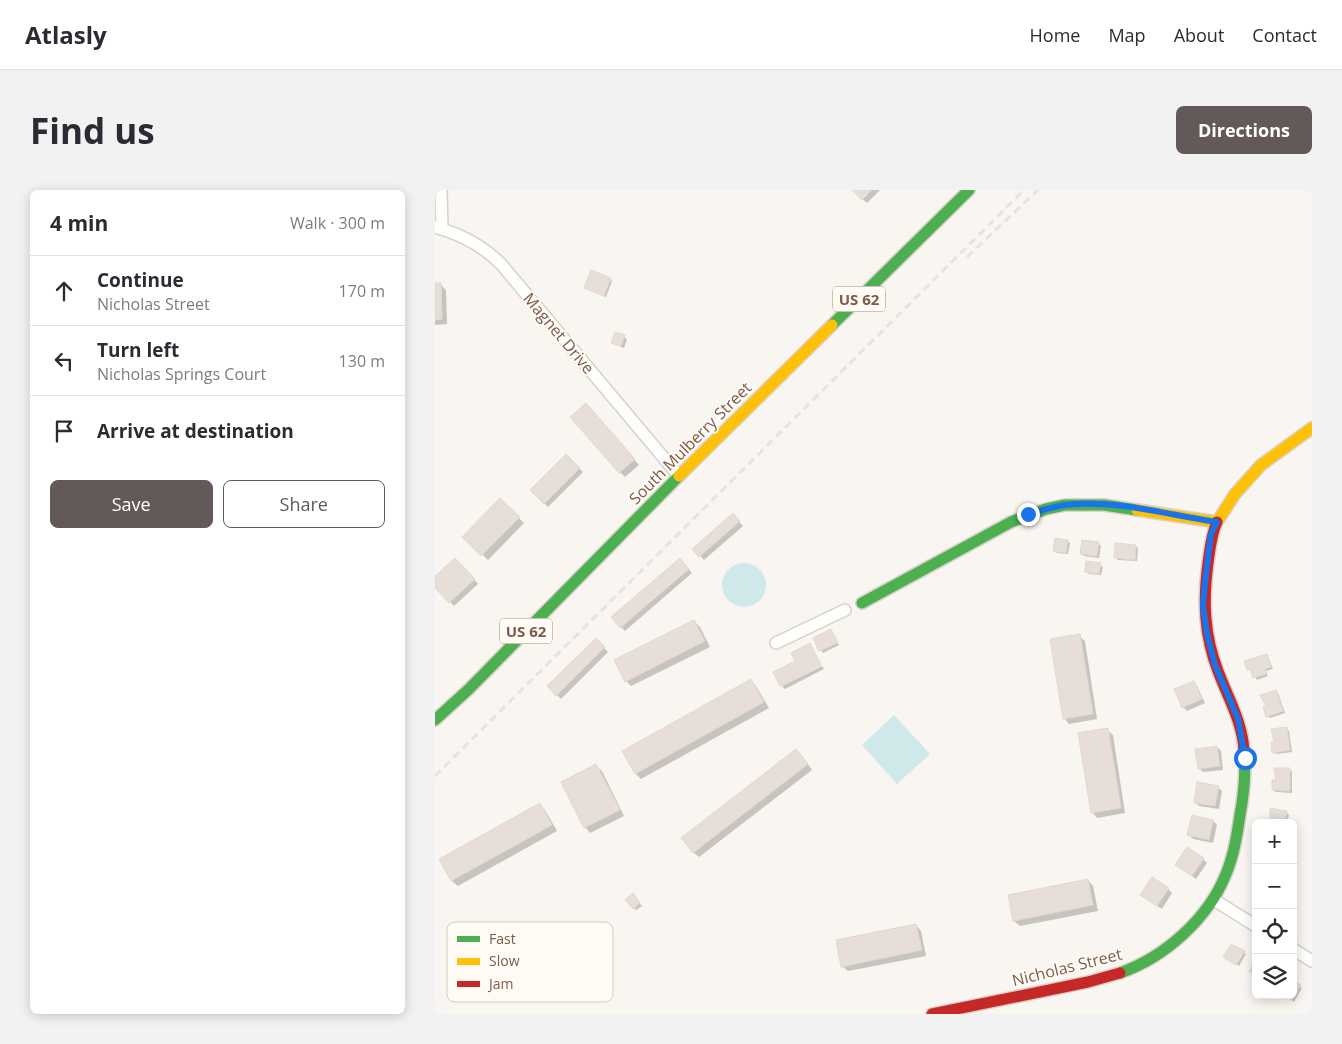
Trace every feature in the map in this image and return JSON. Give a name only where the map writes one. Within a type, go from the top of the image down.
[{"type":"street","points":[[439,228],[441,190]]},
{"type":"street","name":"South Mulberry Street","points":[[435,720],[469,689],[679,476],[969,190]]},
{"type":"street","name":"Magnet Drive","points":[[439,228],[470,240],[483,248],[501,264],[679,476]]},
{"type":"street","name":"Nicholas Street","points":[[932,1014],[1105,978],[1136,967],[1159,954],[1190,928],[1214,900],[1223,882],[1236,844],[1244,794],[1245,758],[1238,719],[1215,665],[1207,634],[1203,606],[1211,534],[1235,494],[1261,464],[1312,428]]},
{"type":"street","points":[[862,603],[1011,522],[1046,509],[1075,504],[1104,505],[1217,522]]},
{"type":"street","points":[[776,643],[845,610]]},
{"type":"street","points":[[1214,900],[1252,924]]},
{"type":"street","points":[[1297,952],[1312,961]]},
{"type":"water","points":[[744,563],[756,567],[762,573],[766,585],[762,597],[756,603],[744,607],[732,603],[726,597],[722,585],[726,573],[732,567]]},
{"type":"water","points":[[894,715],[930,754],[897,784],[862,745]]},
{"type":"building","points":[[852,190],[872,190],[862,200]]},
{"type":"building","points":[[591,270],[611,278],[604,296],[584,288]]},
{"type":"building","points":[[435,283],[441,283],[442,319],[435,320]]},
{"type":"building","points":[[615,332],[625,335],[621,346],[611,343]]},
{"type":"building","points":[[586,403],[635,459],[619,473],[570,417]]},
{"type":"building","points":[[566,454],[580,468],[544,504],[530,490]]},
{"type":"building","points":[[500,498],[520,517],[481,556],[462,537]]},
{"type":"building","points":[[733,513],[740,521],[699,557],[692,549]]},
{"type":"building","points":[[1055,538],[1068,540],[1066,553],[1053,551]]},
{"type":"building","points":[[1082,540],[1099,542],[1097,556],[1080,554]]},
{"type":"building","points":[[1115,543],[1136,545],[1135,560],[1114,558]]},
{"type":"building","points":[[455,558],[475,579],[449,603],[435,588],[435,576]]},
{"type":"building","points":[[680,558],[689,569],[620,628],[611,617]]},
{"type":"building","points":[[1086,561],[1101,563],[1099,574],[1085,572]]},
{"type":"building","points":[[694,620],[705,641],[625,682],[614,660]]},
{"type":"building","points":[[831,629],[838,643],[819,651],[813,638]]},
{"type":"building","points":[[1080,634],[1093,714],[1063,719],[1050,639]]},
{"type":"building","points":[[596,638],[605,647],[556,696],[547,686]]},
{"type":"building","points":[[810,643],[821,665],[780,686],[773,672],[795,661],[791,653]]},
{"type":"building","points":[[1267,654],[1271,667],[1265,669],[1266,674],[1253,678],[1250,669],[1247,670],[1244,661]]},
{"type":"building","points":[[751,679],[764,702],[635,774],[622,751]]},
{"type":"building","points":[[1194,681],[1202,699],[1182,708],[1174,689]]},
{"type":"building","points":[[1276,690],[1283,711],[1266,717],[1263,707],[1266,706],[1260,695]]},
{"type":"building","points":[[1287,727],[1290,750],[1272,753],[1271,742],[1274,742],[1271,729]]},
{"type":"building","points":[[1108,728],[1121,808],[1091,813],[1078,733]]},
{"type":"building","points":[[1217,746],[1220,766],[1198,769],[1195,749]]},
{"type":"building","points":[[796,749],[808,764],[693,853],[681,838]]},
{"type":"building","points":[[596,764],[620,810],[584,828],[561,782]]},
{"type":"building","points":[[1274,768],[1290,768],[1290,791],[1272,790],[1272,780],[1276,780]]},
{"type":"building","points":[[1197,782],[1219,786],[1215,806],[1194,803]]},
{"type":"building","points":[[540,803],[552,825],[451,881],[439,859]]},
{"type":"building","points":[[1270,808],[1287,811],[1286,819],[1270,819]]},
{"type":"building","points":[[1192,815],[1213,820],[1209,840],[1187,835]]},
{"type":"building","points":[[1187,847],[1204,858],[1192,876],[1175,865]]},
{"type":"building","points":[[1152,877],[1169,888],[1157,906],[1140,895]]},
{"type":"building","points":[[1088,879],[1093,905],[1013,921],[1008,895]]},
{"type":"building","points":[[633,893],[640,903],[633,909],[625,900]]},
{"type":"building","points":[[916,924],[922,950],[841,967],[836,940]]},
{"type":"building","points":[[1231,944],[1245,951],[1236,965],[1223,957]]},
{"type":"building","points":[[1297,982],[1301,985],[1297,991]]},
{"type":"railway","points":[[435,776],[1024,190]]},
{"type":"railway","points":[[967,257],[1038,190]]},
{"type":"traffic: fast","points":[[832,325],[969,190]]},
{"type":"traffic: fast","points":[[435,720],[469,689],[679,476]]},
{"type":"traffic: fast","points":[[862,603],[1011,522],[1046,509],[1065,505],[1104,505],[1137,510]]},
{"type":"traffic: fast","points":[[1120,973],[1137,966],[1169,947],[1196,921],[1218,891],[1229,867],[1236,837],[1244,791],[1244,750]]},
{"type":"traffic: slow","points":[[679,476],[832,325]]},
{"type":"traffic: slow","points":[[1137,510],[1217,522],[1235,494],[1261,465],[1312,428]]},
{"type":"traffic: jam","points":[[1217,522],[1213,532],[1206,577],[1207,631],[1213,658],[1238,719],[1244,750]]},
{"type":"traffic: jam","points":[[932,1014],[1088,982],[1120,973]]},
{"type":"route","points":[[1028,514],[1065,505],[1084,504],[1123,507],[1217,522],[1211,534],[1203,606],[1207,634],[1215,665],[1238,719],[1245,758]]}]
